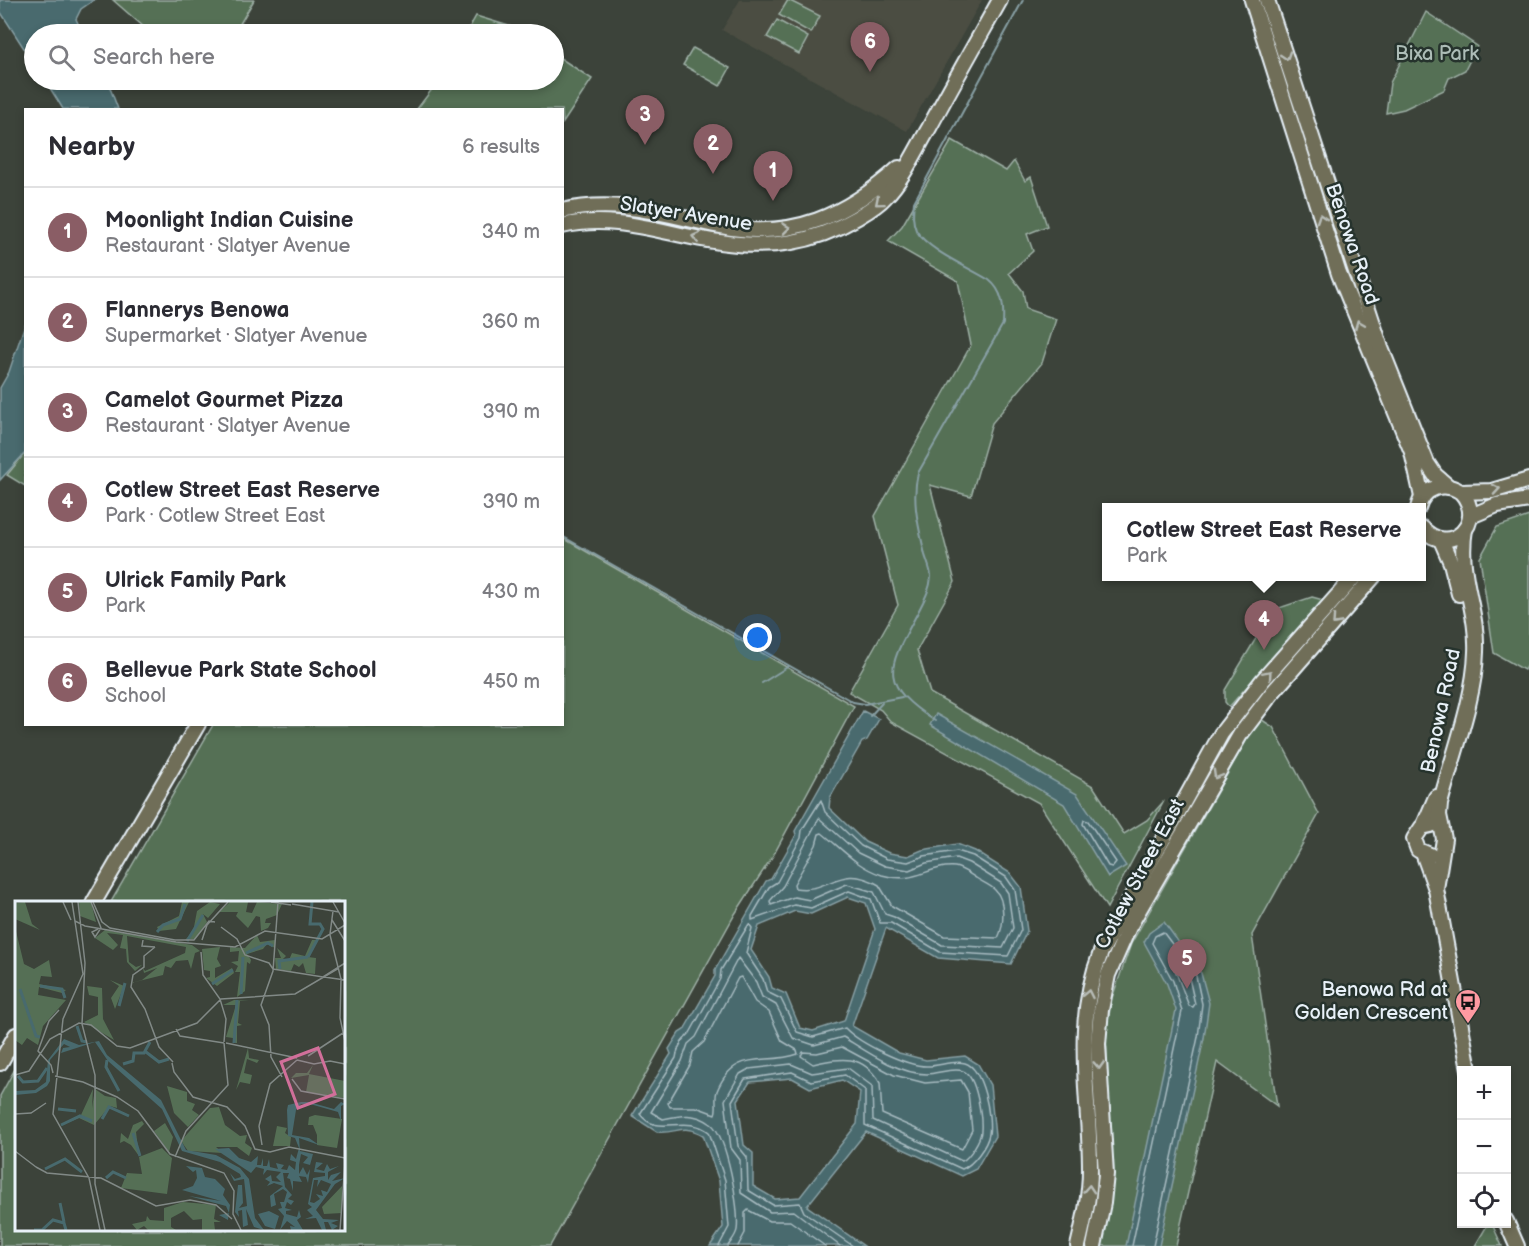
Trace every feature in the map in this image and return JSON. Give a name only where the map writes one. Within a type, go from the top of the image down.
[{"type":"main road","name":"Slatyer Avenue","points":[[564,226],[583,221],[604,221],[657,228],[702,239],[773,246],[803,242],[835,230],[874,207],[887,196],[913,155],[1000,0]]},
{"type":"main road","name":"Benowa Road","points":[[1252,0],[1339,274],[1412,452],[1420,502]]},
{"type":"main road","name":"Benowa Road","points":[[1267,0],[1381,348],[1427,463],[1435,476],[1455,489]]},
{"type":"main road","name":"Slatyer Avenue","points":[[564,211],[603,205],[636,206],[740,229],[786,229],[840,212],[863,199],[913,155]]},
{"type":"main road","points":[[1420,502],[1434,488],[1492,490],[1529,480]]},
{"type":"main road","points":[[1455,489],[1467,499],[1468,522]]},
{"type":"main road","points":[[1426,534],[1441,540],[1450,539],[1468,522],[1497,505],[1529,500]]},
{"type":"main road","name":"Benowa Road","points":[[1441,831],[1440,804],[1472,683],[1476,652],[1476,635],[1463,570],[1462,548],[1468,522]]},
{"type":"main road","name":"Benowa Road","points":[[1424,825],[1435,800],[1465,687],[1470,654],[1468,632],[1451,563],[1441,540]]},
{"type":"main road","name":"Cotlew Street East","points":[[1078,1246],[1089,1198],[1090,1170],[1083,1044],[1084,1014],[1092,975],[1101,952],[1221,734],[1262,681],[1351,581]]},
{"type":"main road","name":"Cotlew Street East","points":[[1094,1246],[1103,1203],[1106,1174],[1098,1044],[1101,1010],[1108,975],[1129,927],[1240,735],[1272,693],[1370,581]]},
{"type":"main road","points":[[95,901],[197,726]]},
{"type":"main road","points":[[1436,889],[1444,839],[1441,831],[1434,825],[1424,825],[1418,830],[1414,839],[1416,847],[1423,853],[1431,855],[1442,848]]},
{"type":"main road","points":[[1423,853],[1436,889],[1468,1066]]},
{"type":"main road","points":[[0,1063],[15,1037]]},
{"type":"main road","points":[[1509,1228],[1517,1246]]},
{"type":"shaded area","points":[[740,0],[982,0],[907,131],[722,30]]},
{"type":"green space","points":[[113,0],[254,0],[240,24],[141,24]]},
{"type":"green space","points":[[788,0],[820,16],[811,33],[779,15]]},
{"type":"green space","name":"Bixa Park","points":[[1426,12],[1477,46],[1465,70],[1449,78],[1444,90],[1404,109],[1386,113],[1390,83]]},
{"type":"green space","points":[[476,16],[502,24],[472,24]]},
{"type":"green space","points":[[777,20],[808,37],[799,54],[767,37]]},
{"type":"green space","points":[[693,48],[730,68],[720,86],[683,65]]},
{"type":"green space","points":[[564,61],[592,79],[564,121],[564,108],[418,108],[431,90],[564,90]]},
{"type":"green space","points":[[952,140],[1006,171],[1014,161],[1025,181],[1031,177],[1047,226],[1027,234],[1033,251],[1009,273],[1023,291],[1026,309],[1056,319],[1042,363],[992,423],[971,496],[930,485],[955,582],[917,650],[930,693],[1093,786],[1124,834],[1147,820],[1164,801],[1107,908],[1039,803],[891,722],[881,710],[849,692],[898,605],[875,516],[971,345],[958,281],[888,241],[902,226]]},
{"type":"green space","points":[[24,454],[24,485],[7,475]]},
{"type":"green space","points":[[1529,516],[1529,661],[1524,670],[1494,653],[1480,558],[1497,527]]},
{"type":"green space","points":[[564,539],[854,706],[774,854],[735,914],[550,1246],[0,1246],[0,1096],[15,1069],[15,1231],[345,1231],[345,901],[112,901],[212,726],[564,726]]},
{"type":"green space","points":[[1312,597],[1323,600],[1229,707],[1225,702],[1225,690],[1273,610]]},
{"type":"green space","points":[[1259,718],[1273,727],[1319,814],[1252,935],[1277,1106],[1217,1062],[1176,1246],[1100,1246],[1108,1212],[1112,1176],[1106,1032],[1112,998],[1131,944]]},
{"type":"green space","points":[[1486,1228],[1494,1228],[1502,1246],[1475,1246]]},
{"type":"water","points":[[0,0],[94,0],[81,9],[76,19],[78,24],[24,24],[24,48],[0,11]]},
{"type":"water","points":[[51,90],[111,90],[118,108],[62,108]]},
{"type":"water","points":[[24,327],[24,454],[0,480],[0,388],[9,372]]},
{"type":"water","points":[[863,711],[879,719],[867,740],[862,742],[830,798],[829,808],[865,842],[889,853],[908,856],[922,850],[957,844],[975,851],[1010,873],[1021,887],[1027,931],[1011,964],[938,958],[886,928],[852,1026],[899,1053],[926,1060],[965,1056],[978,1064],[990,1085],[995,1136],[976,1169],[962,1176],[866,1132],[807,1206],[864,1246],[710,1246],[723,1227],[719,1181],[703,1135],[685,1129],[657,1132],[632,1116],[671,1054],[669,1049],[679,1033],[684,1030],[766,881],[771,879],[796,835],[795,831]],"holes":[[[848,897],[866,903],[875,929],[844,1021],[813,1031],[800,1028],[786,994],[772,988],[769,977],[751,950],[759,926],[795,911],[811,914]],[[792,1078],[810,1088],[842,1080],[860,1092],[857,1124],[800,1197],[775,1199],[753,1186],[753,1153],[744,1145],[738,1100],[750,1082]]]},
{"type":"water","points":[[936,714],[1077,794],[1126,866],[1108,877],[1064,804],[930,725]]},
{"type":"water","points":[[1164,922],[1201,973],[1209,1003],[1204,1038],[1159,1246],[1126,1246],[1176,1010],[1167,984],[1144,942],[1149,933]]},
{"type":"waterway","points":[[935,721],[903,695],[896,684],[893,672],[900,647],[926,595],[931,577],[917,514],[916,483],[918,473],[1003,324],[1003,312],[1002,300],[994,284],[929,245],[916,230],[914,202],[1023,0]]},
{"type":"waterway","points":[[564,537],[853,702],[865,704],[902,697]]},
{"type":"waterway","points":[[762,683],[789,666]]},
{"type":"waterway","points":[[870,716],[882,703]]},
{"type":"place","name":"Bellevue Park State School","points":[[870,72]]},
{"type":"place","name":"Camelot Gourmet Pizza","points":[[645,145]]},
{"type":"place","name":"Flannerys Benowa","points":[[713,174]]},
{"type":"place","name":"Moonlight Indian Cuisine","points":[[773,201]]},
{"type":"place","name":"Cotlew Street East Reserve","points":[[1264,650]]},
{"type":"place","name":"Ulrick Family Park","points":[[1187,989]]},
{"type":"place","name":"Benowa Rd at Golden Crescent","points":[[1468,1025]]}]
